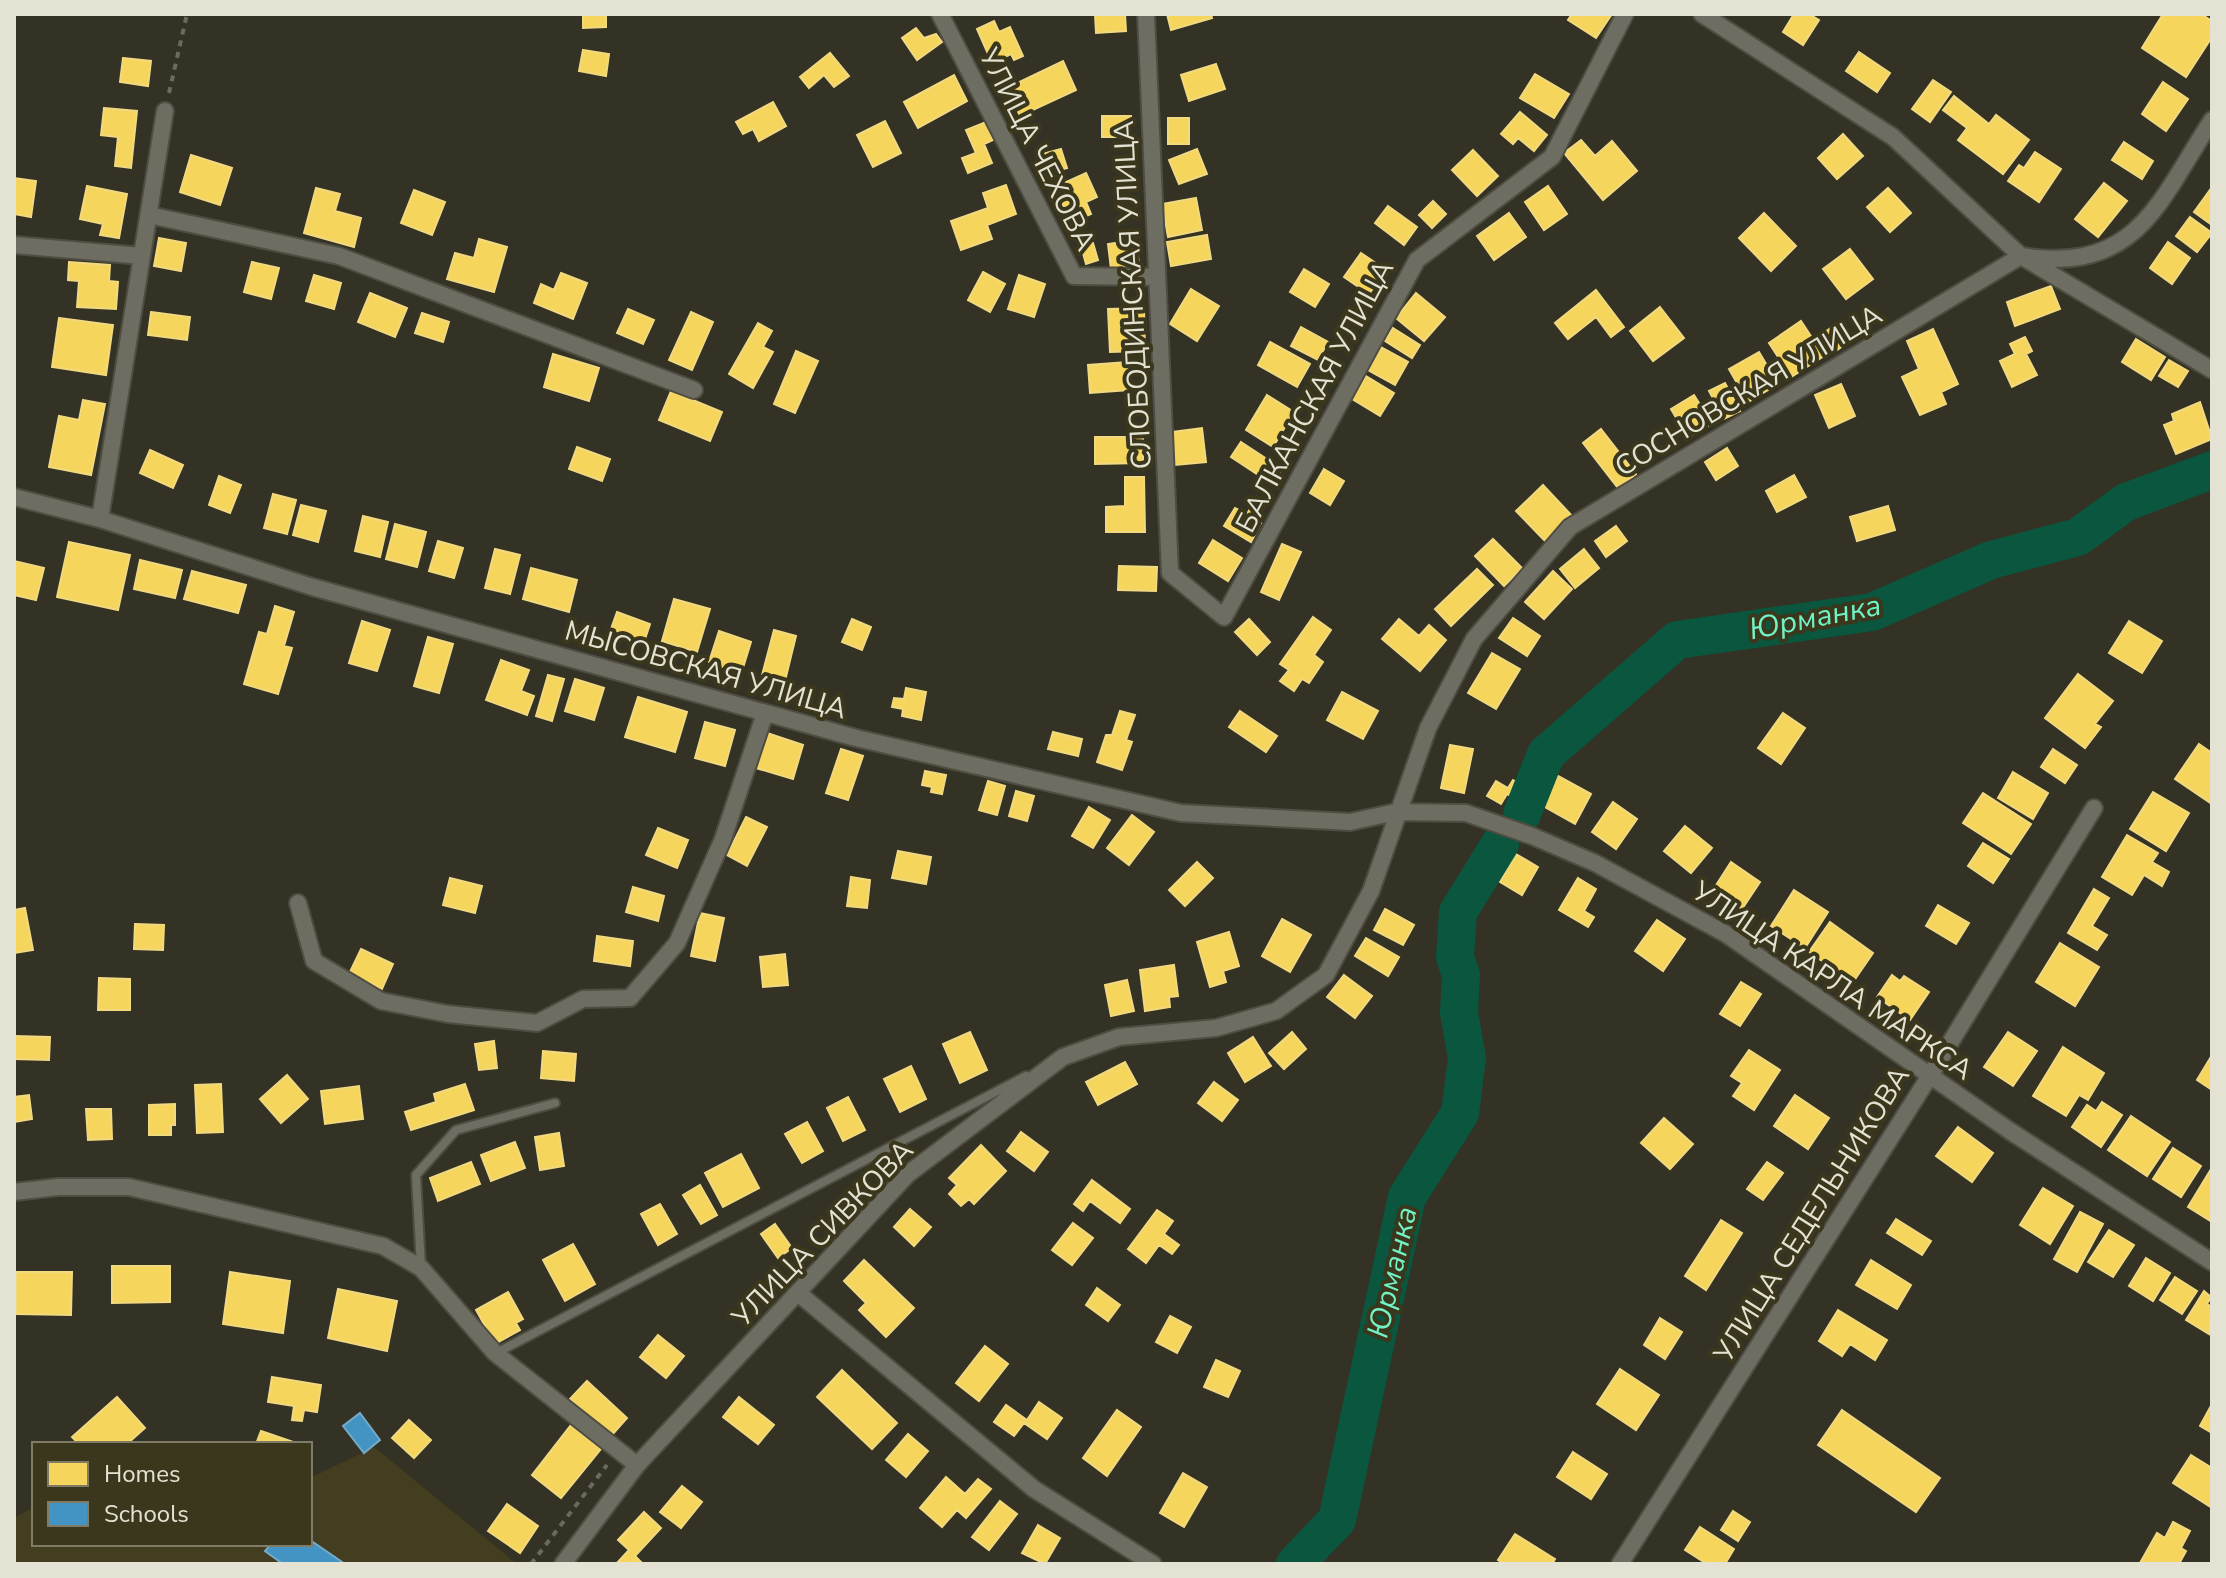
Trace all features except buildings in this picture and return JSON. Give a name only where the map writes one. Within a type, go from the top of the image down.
[{"type":"street","name":"УЛИЦА ЧЕХОВА","points":[[940,14],[1074,276],[1157,277]]},
{"type":"street","name":"СЛОБОДИНСКАЯ УЛИЦА","points":[[1146,14],[1170,573]]},
{"type":"street","name":"БАЛКАНСКАЯ УЛИЦА","points":[[1170,573],[1224,617],[1417,260],[1552,157],[1625,14]]},
{"type":"street","points":[[1702,14],[1893,137],[2021,256],[2212,370]]},
{"type":"street","points":[[100,519],[165,111]]},
{"type":"street","points":[[2021,256],[2053,261],[2118,246],[2146,221],[2212,120]]},
{"type":"street","points":[[149,215],[339,256],[694,390]]},
{"type":"street","points":[[14,245],[142,256]]},
{"type":"street","name":"СОСНОВСКАЯ УЛИЦА","points":[[1396,812],[1428,728],[1474,639],[1570,527],[2021,256]]},
{"type":"street","name":"МЫСОВСКАЯ УЛИЦА","points":[[14,497],[100,519],[309,586],[856,738],[1181,813],[1350,822],[1396,812]]},
{"type":"street","points":[[298,903],[314,961],[381,1001],[448,1014],[537,1023],[583,999],[630,998],[677,943],[723,839],[765,713]]},
{"type":"street","name":"УЛИЦА СЕДЕЛЬНИКОВА","points":[[1620,1564],[1931,1074],[2094,808]]},
{"type":"street","name":"УЛИЦА СИВКОВА","points":[[563,1564],[637,1465],[908,1174],[1063,1057],[1119,1037],[1216,1028],[1276,1011],[1326,975],[1371,891],[1396,812]]},
{"type":"street","name":"УЛИЦА КАРЛА МАРКСА","points":[[1396,812],[1466,813],[1595,863],[1726,934],[2010,1131],[2212,1262]]},
{"type":"street","points":[[14,1192],[58,1187],[129,1187],[383,1246],[421,1268],[495,1353],[637,1465]]},
{"type":"street","points":[[798,1293],[1034,1489],[1153,1564]]},
{"type":"lane","points":[[495,1353],[1063,1057]]},
{"type":"lane","points":[[421,1268],[416,1175],[456,1130],[555,1103]]},
{"type":"path","points":[[165,111],[187,14]]},
{"type":"path","points":[[531,1564],[619,1450]]},
{"type":"shaded area","points":[[374,1447],[517,1564],[14,1564],[14,1518],[32,1508],[32,1546],[312,1546],[312,1477]]},
{"type":"waterway","name":"Юрманка","points":[[1522,814],[1546,754],[1677,640],[1872,612],[1991,560],[2078,537],[2126,502],[2212,470]]},
{"type":"waterway","name":"Юрманка","points":[[1295,1564],[1337,1520],[1407,1197],[1460,1113],[1467,1058],[1459,1013],[1461,975],[1455,957],[1458,912],[1500,844]]}]
